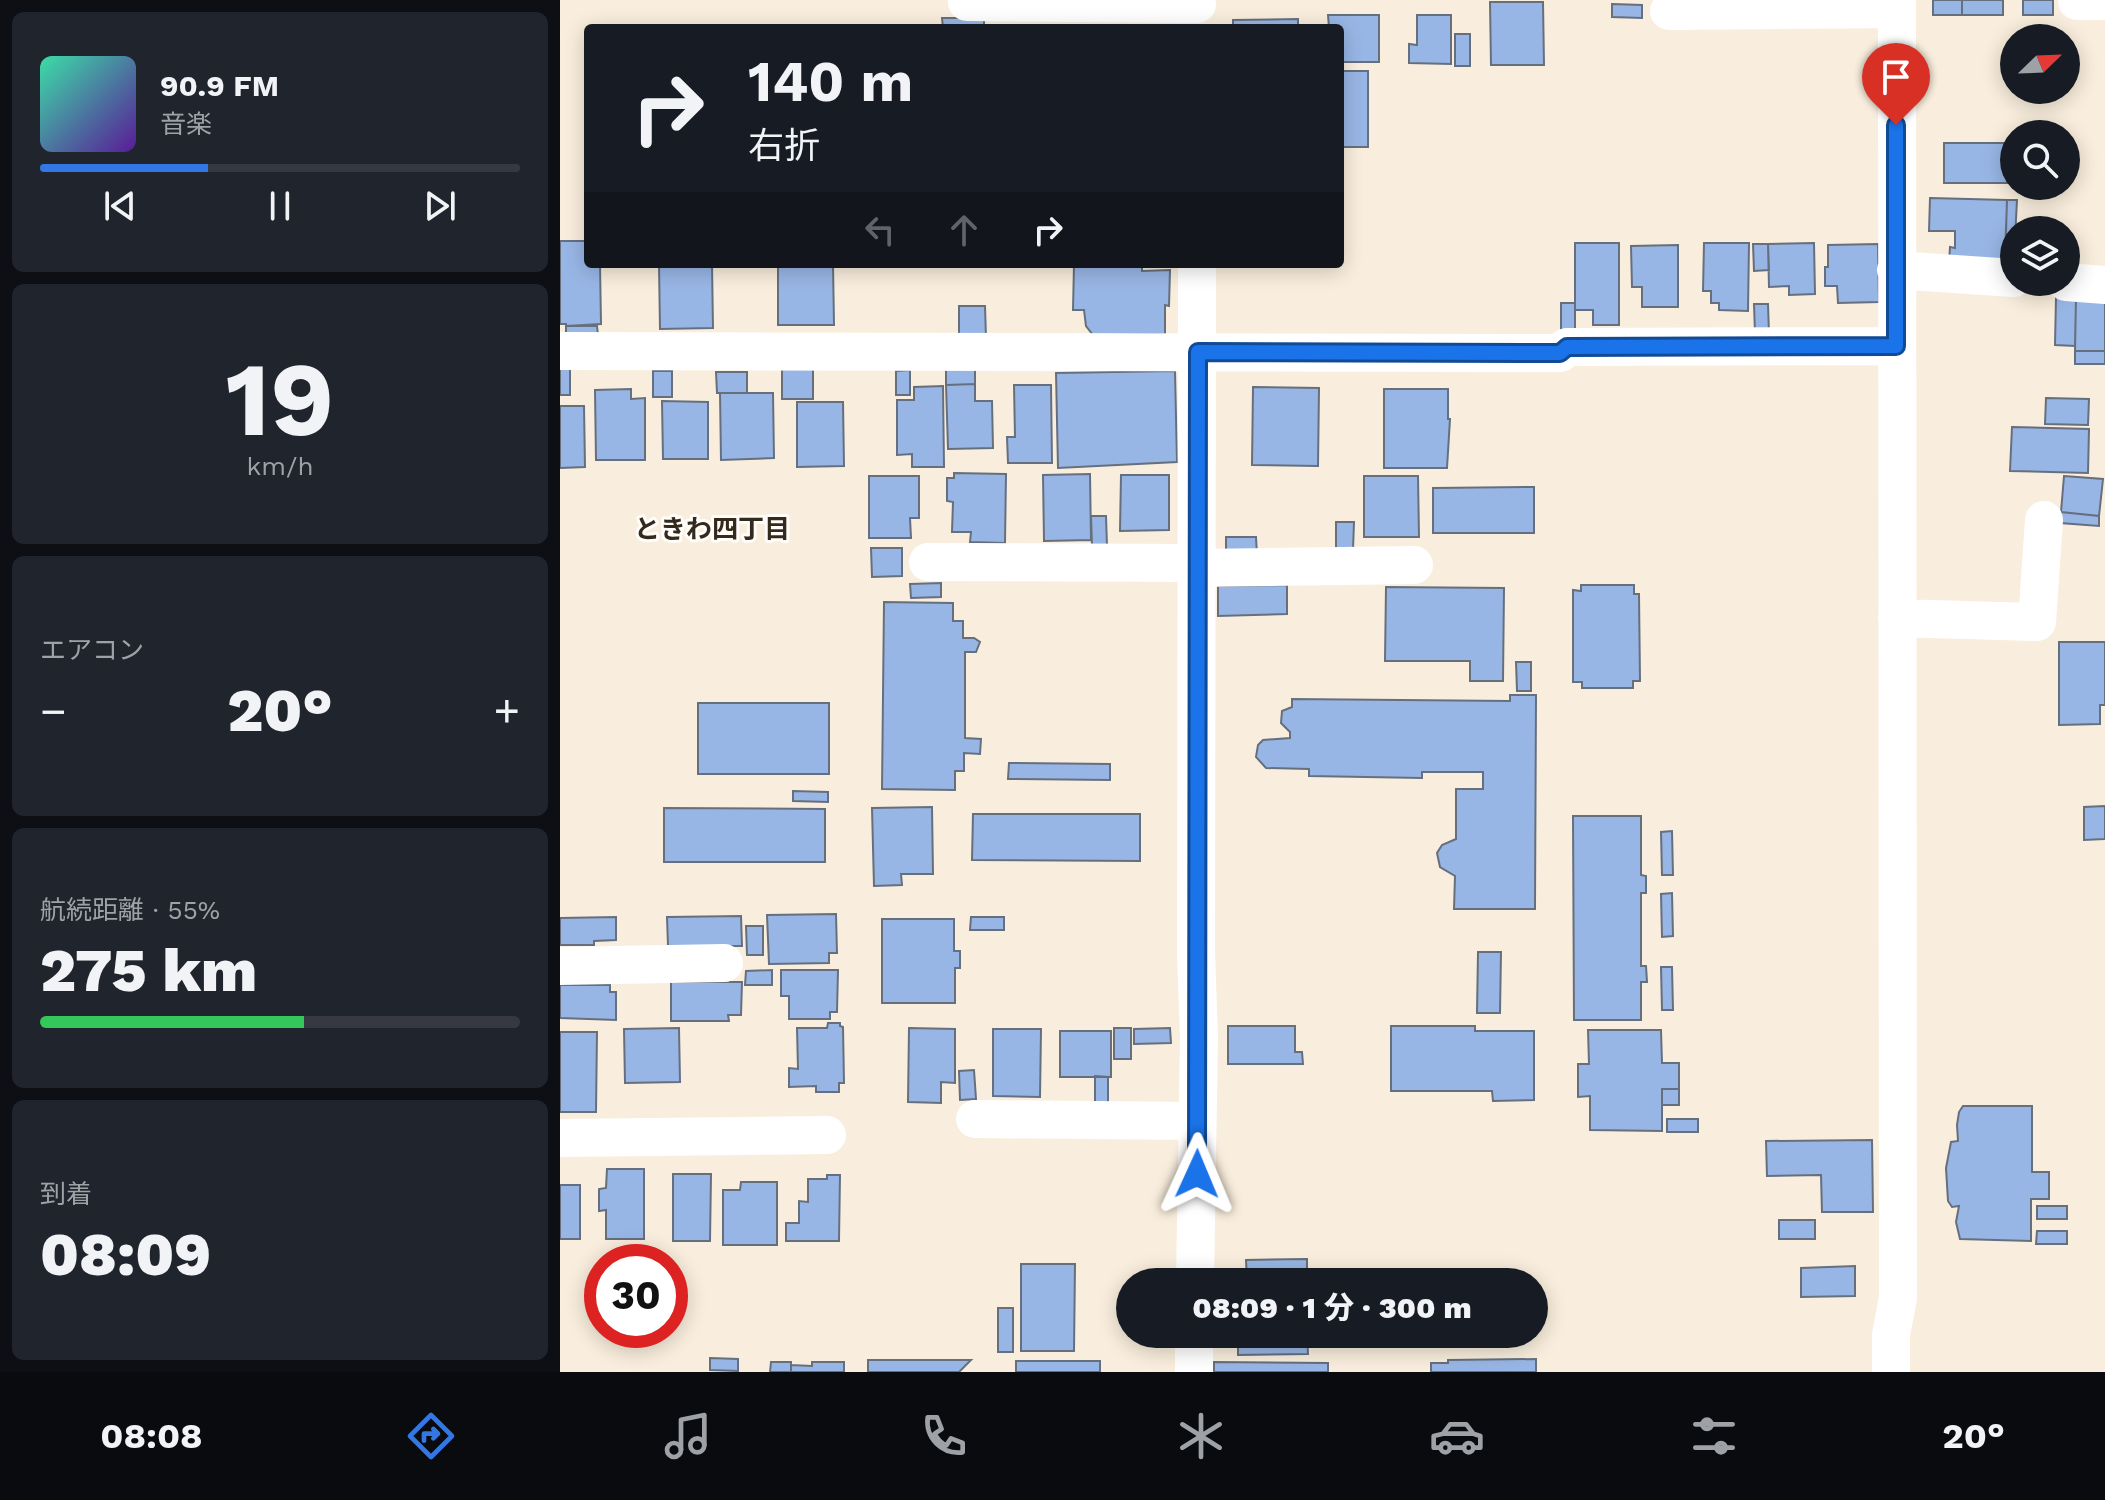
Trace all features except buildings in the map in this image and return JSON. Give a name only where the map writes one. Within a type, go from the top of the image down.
[{"type":"street","points":[[967,2],[1197,11]]},
{"type":"street","points":[[1669,11],[1897,4],[1898,1298],[1891,1335],[1891,1372]]},
{"type":"street","points":[[1195,1268],[1197,268]]},
{"type":"street","points":[[1896,270],[2000,277]]},
{"type":"street","points":[[2080,283],[2105,285]]},
{"type":"street","points":[[560,351],[1560,353],[1567,347],[1896,346]]},
{"type":"street","points":[[1897,618],[2037,622],[2044,520]]},
{"type":"street","points":[[928,562],[1414,565]]},
{"type":"street","points":[[560,966],[724,963]]},
{"type":"street","points":[[975,1119],[1197,1121]]},
{"type":"street","points":[[560,1138],[827,1135]]},
{"type":"street","points":[[1194,1348],[1194,1372]]},
{"type":"district","name":"ときわ四丁目","points":[[712,529]]},
{"type":"route","points":[[1197,1174],[1198,352],[1560,353],[1567,347],[1896,346],[1896,125]]}]
